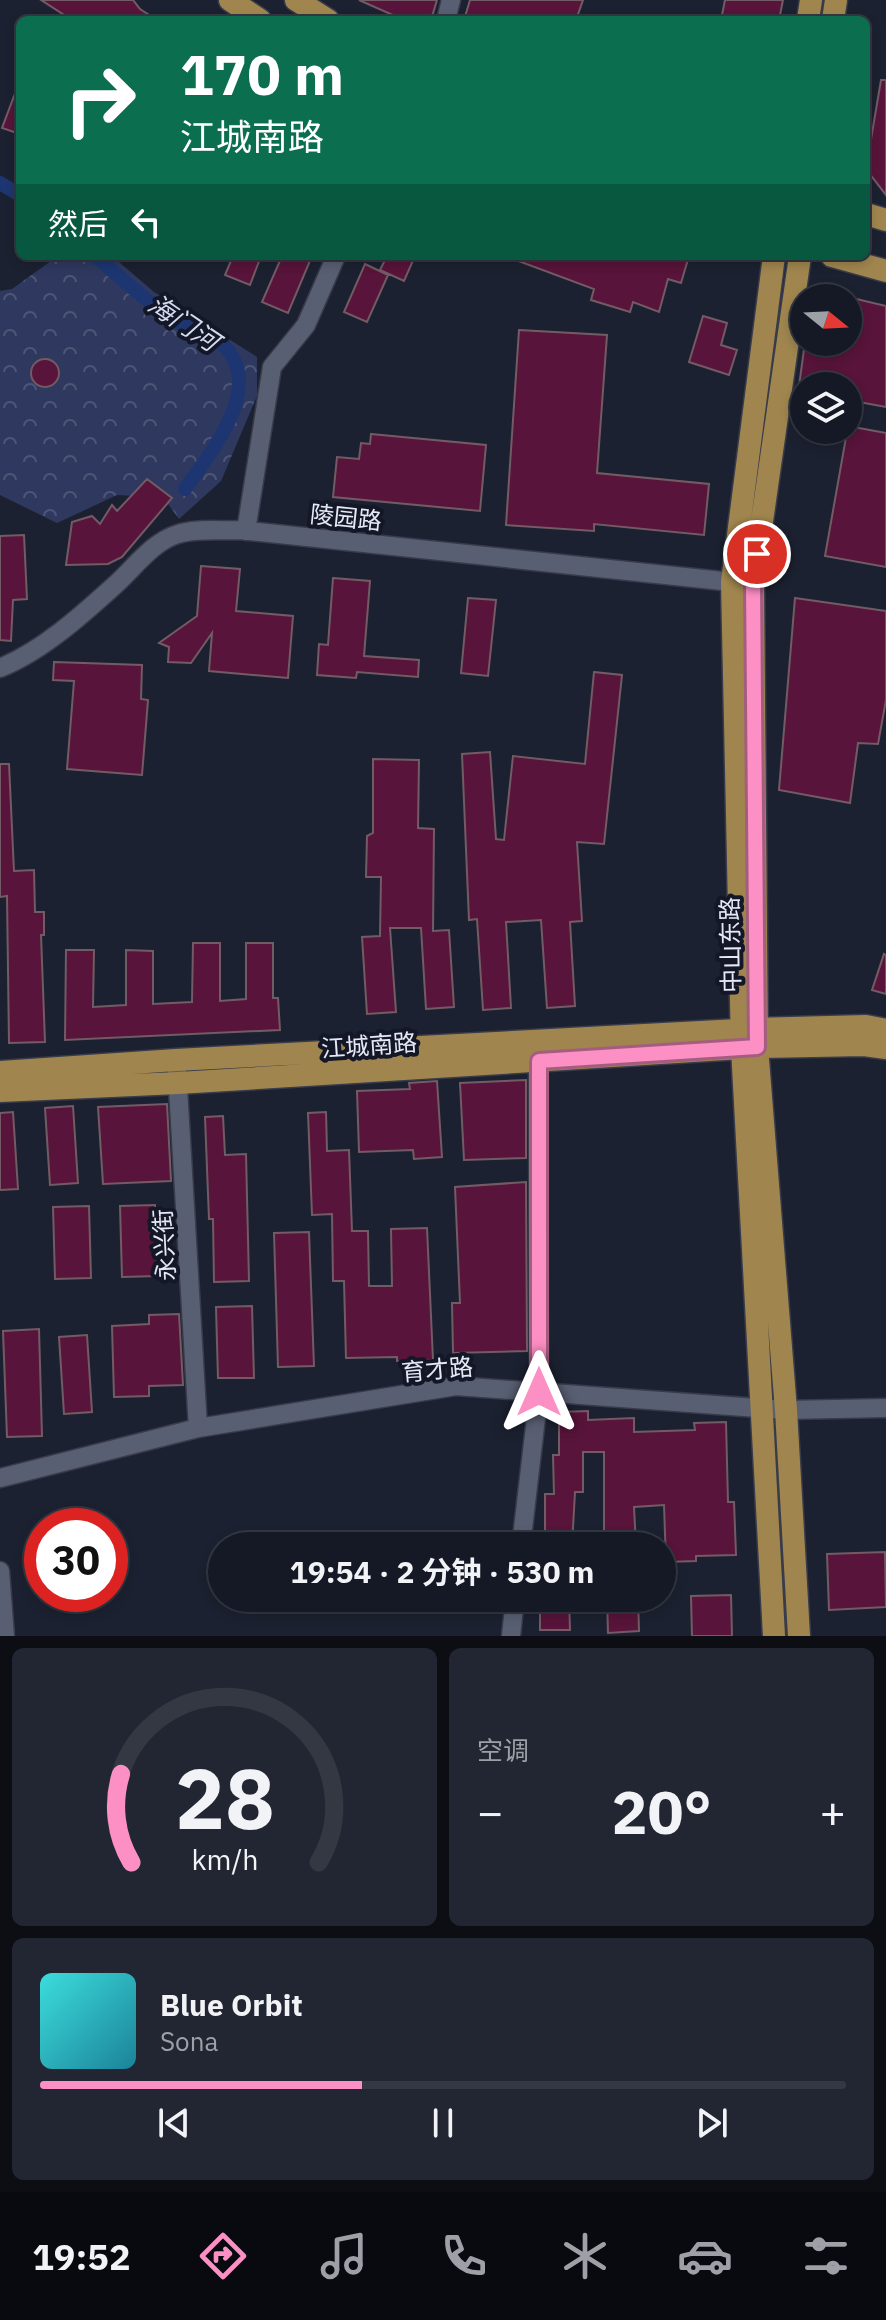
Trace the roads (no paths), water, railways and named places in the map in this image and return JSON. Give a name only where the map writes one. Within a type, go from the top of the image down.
[{"type":"main road","points":[[230,0],[254,16]]},
{"type":"main road","points":[[296,0],[322,16]]},
{"type":"main road","name":"中山东路","points":[[773,260],[732,582],[750,1039],[775,1409],[799,1636]]},
{"type":"main road","name":"中山东路","points":[[750,1039],[753,584],[799,260]]},
{"type":"main road","points":[[846,260],[886,271]]},
{"type":"main road","points":[[750,1039],[866,1026],[886,1030]]},
{"type":"main road","points":[[750,1039],[886,1048]]},
{"type":"main road","name":"江城南路","points":[[0,1072],[176,1060],[538,1051],[750,1039]]},
{"type":"main road","name":"江城南路","points":[[0,1091],[178,1083],[538,1051]]},
{"type":"main road","name":"中山东路","points":[[774,1636],[775,1409]]},
{"type":"street","points":[[246,531],[272,367],[306,325],[334,260]]},
{"type":"street","name":"陵园路","points":[[0,668],[47,641],[115,585],[154,547],[178,534],[246,531],[732,582]]},
{"type":"street","points":[[523,1532],[539,1392],[538,1051]]},
{"type":"street","name":"永兴街","points":[[176,1060],[198,1428]]},
{"type":"street","name":"育才路","points":[[0,1478],[198,1428],[456,1386],[775,1409],[886,1408]]},
{"type":"street","points":[[0,1571],[5,1636]]},
{"type":"street","points":[[511,1636],[514,1612]]},
{"type":"waterway","name":"海门河","points":[[0,183],[16,193]]},
{"type":"waterway","name":"海门河","points":[[100,260],[171,318],[220,343],[236,364],[239,382],[229,421],[185,489]]}]
